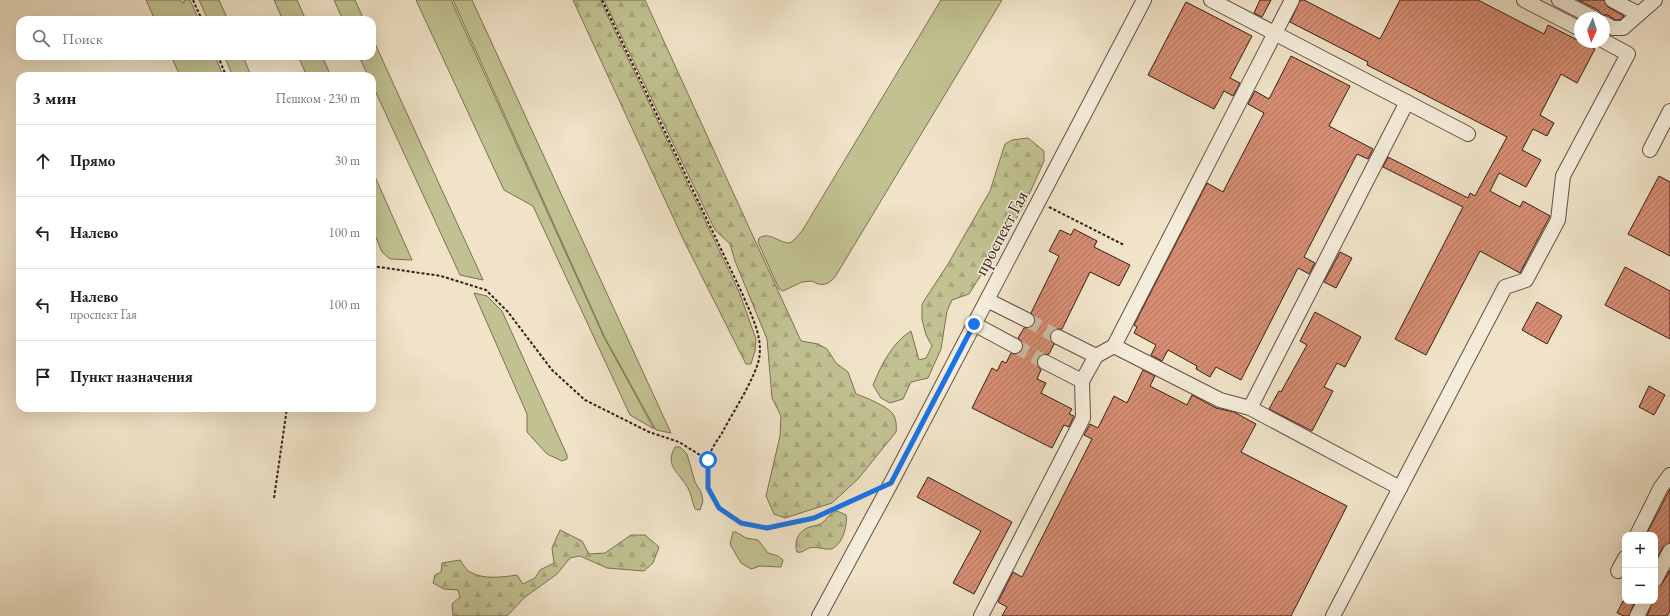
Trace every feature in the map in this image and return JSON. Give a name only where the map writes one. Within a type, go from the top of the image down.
[{"type":"street","name":"проспект Гая","points":[[819,616],[891,483],[1144,0]]},
{"type":"street","points":[[1211,0],[1468,134]]},
{"type":"street","points":[[981,616],[1083,418],[1082,381],[1096,356],[1114,346],[1292,0]]},
{"type":"street","points":[[1524,0],[1574,26]]},
{"type":"street","points":[[1559,0],[1582,12]]},
{"type":"street","points":[[1612,0],[1639,14]]},
{"type":"street","points":[[1610,26],[1613,28],[1623,28],[1655,0]]},
{"type":"street","points":[[1334,616],[1505,286],[1526,280],[1558,220],[1563,176],[1628,54],[1610,44]]},
{"type":"street","points":[[1250,408],[1407,102]]},
{"type":"street","points":[[1650,150],[1670,111]]},
{"type":"street","points":[[987,300],[1027,320]]},
{"type":"street","points":[[974,324],[1014,346]]},
{"type":"street","points":[[1058,336],[1096,356]]},
{"type":"street","points":[[1114,346],[1220,400],[1250,408],[1400,488]]},
{"type":"street","points":[[1045,362],[1082,381]]},
{"type":"street","points":[[1638,532],[1661,487],[1670,475]]},
{"type":"street","points":[[1658,574],[1670,551]]},
{"type":"street","points":[[1618,572],[1622,564]]},
{"type":"street","points":[[1637,616],[1643,604]]},
{"type":"path","points":[[193,0],[200,16]]},
{"type":"path","points":[[602,0],[742,293],[759,335],[760,349],[758,363],[744,393],[712,449],[708,460],[708,488],[719,508],[741,523],[767,528],[814,518],[891,483]]},
{"type":"path","points":[[220,60],[224,72]]},
{"type":"path","points":[[1039,201],[1124,246]]},
{"type":"path","points":[[376,267],[441,276],[486,290],[508,312],[552,370],[585,400],[649,432],[679,442],[708,460]]},
{"type":"path","points":[[274,498],[286,412]]},
{"type":"green space","points":[[146,0],[179,0],[184,3],[184,0],[190,0],[197,16],[153,16]]},
{"type":"green space","points":[[199,0],[219,0],[226,16],[206,16]]},
{"type":"green space","points":[[274,0],[297,0],[304,16],[281,16]]},
{"type":"green space","points":[[334,0],[355,0],[362,16],[341,16]]},
{"type":"green space","points":[[416,0],[451,0],[604,337],[654,429],[630,415],[533,206],[504,190]]},
{"type":"green space","points":[[453,0],[472,0],[671,433],[656,430],[605,338]]},
{"type":"green space","points":[[573,0],[600,0],[740,294],[756,339],[755,351],[751,364],[746,364],[684,241]]},
{"type":"green space","points":[[604,0],[645,0],[801,341],[818,344],[827,349],[836,363],[848,372],[856,394],[881,405],[890,411],[894,416],[896,432],[858,479],[832,503],[785,518],[774,514],[766,496],[780,436],[781,416],[772,398],[767,339],[735,261],[730,244],[715,230]]},
{"type":"green space","points":[[941,0],[1002,0],[835,277],[830,282],[825,284],[819,284],[812,281],[802,282],[783,291],[779,289],[758,242],[759,238],[767,236],[790,243],[802,231]]},
{"type":"green space","points":[[376,46],[483,280],[460,275],[376,93],[376,72],[366,72],[361,60],[376,60]]},
{"type":"green space","points":[[173,60],[217,60],[221,72],[178,72]]},
{"type":"green space","points":[[226,60],[245,60],[249,72],[231,72]]},
{"type":"green space","points":[[300,60],[324,60],[329,72],[305,72]]},
{"type":"green space","points":[[1028,138],[1044,151],[1044,161],[1024,206],[969,294],[952,300],[947,311],[941,349],[928,378],[911,382],[903,399],[890,403],[881,398],[873,385],[880,370],[893,348],[911,331],[919,360],[926,358],[932,346],[926,335],[922,319],[922,304],[948,264],[990,191],[1005,144],[1012,140]]},
{"type":"green space","points":[[376,179],[412,260],[390,259],[382,252],[376,238]]},
{"type":"green space","points":[[474,293],[487,296],[502,311],[567,455],[567,459],[562,461],[547,454],[527,432],[527,414]]},
{"type":"green space","points":[[675,447],[680,447],[687,454],[695,482],[701,492],[703,501],[700,510],[695,509],[688,488],[673,468],[671,459]]},
{"type":"green space","points":[[837,511],[846,515],[845,529],[838,544],[831,549],[809,548],[802,552],[797,552],[796,542],[799,535],[807,528],[822,523],[831,514]]},
{"type":"green space","points":[[560,530],[582,541],[589,554],[605,553],[631,535],[645,535],[659,547],[653,563],[644,571],[607,568],[580,556],[570,558],[557,574],[525,597],[507,616],[453,616],[452,604],[460,597],[458,590],[444,589],[433,583],[435,575],[441,572],[442,563],[460,560],[467,570],[475,575],[494,577],[517,575],[523,584],[535,578],[540,570],[554,563],[552,548]]},
{"type":"green space","points":[[733,532],[736,532],[746,538],[758,540],[768,553],[778,556],[783,560],[781,567],[760,566],[751,569],[741,563],[730,544]]},
{"type":"building","points":[[1260,0],[1271,0],[1262,17],[1254,13]]},
{"type":"building","points":[[1300,0],[1304,0],[1380,39],[1400,0],[1478,0],[1544,34],[1548,25],[1574,38],[1574,48],[1595,49],[1577,83],[1561,74],[1540,115],[1554,123],[1547,136],[1533,129],[1522,150],[1541,160],[1526,187],[1499,173],[1490,191],[1520,207],[1523,201],[1550,216],[1520,273],[1480,251],[1426,355],[1395,339],[1463,207],[1383,167],[1388,157],[1468,198],[1470,193],[1475,196],[1507,137],[1367,65],[1368,62],[1290,22]]},
{"type":"building","points":[[1578,0],[1604,0],[1608,7],[1624,16],[1620,20],[1615,20],[1610,16],[1610,12],[1600,12]]},
{"type":"building","points":[[1186,2],[1252,36],[1230,78],[1240,83],[1233,96],[1224,91],[1214,109],[1148,75]]},
{"type":"building","points":[[1291,56],[1350,86],[1329,126],[1373,149],[1368,159],[1357,154],[1304,257],[1315,263],[1309,274],[1298,268],[1241,380],[1216,367],[1210,377],[1196,369],[1197,366],[1168,350],[1162,361],[1151,355],[1156,345],[1134,333],[1137,327],[1134,325],[1207,183],[1223,192],[1264,113],[1248,104],[1255,91],[1269,99]]},
{"type":"building","points":[[1659,176],[1670,182],[1670,256],[1628,234]]},
{"type":"building","points":[[1074,229],[1097,241],[1094,247],[1130,265],[1119,286],[1090,272],[1062,329],[1057,329],[1051,333],[1050,338],[1054,344],[1049,354],[1041,355],[1037,358],[1038,366],[1041,370],[1037,379],[1046,383],[1041,393],[1072,409],[1069,414],[1074,416],[1069,427],[1064,425],[1052,448],[972,408],[992,368],[997,371],[1002,361],[1006,363],[1011,353],[1016,354],[1022,350],[1022,342],[1018,338],[1024,328],[1031,327],[1035,323],[1035,319],[1031,313],[1059,256],[1049,251],[1060,230],[1071,235]]},
{"type":"building","points":[[1340,252],[1352,258],[1336,288],[1324,282]]},
{"type":"building","points":[[1625,267],[1670,291],[1670,339],[1605,305]]},
{"type":"building","points":[[1537,302],[1562,316],[1547,344],[1522,330]]},
{"type":"building","points":[[1315,312],[1361,337],[1345,367],[1337,363],[1324,387],[1333,391],[1312,431],[1269,409],[1279,391],[1281,392],[1307,345],[1300,341]]},
{"type":"building","points":[[1143,370],[1155,376],[1150,386],[1187,405],[1192,395],[1216,408],[1234,412],[1256,424],[1241,452],[1347,506],[1291,616],[1002,616],[1007,607],[998,602],[1013,572],[1022,577],[1092,439],[1084,435],[1090,424],[1098,428],[1114,396],[1127,403]]},
{"type":"building","points":[[1649,386],[1665,395],[1654,415],[1639,407]]},
{"type":"building","points":[[928,477],[1012,522],[974,594],[953,583],[981,531],[917,497]]},
{"type":"building","points":[[1670,489],[1670,543],[1663,547],[1658,556],[1658,532],[1648,532]]},
{"type":"building","points":[[1670,570],[1670,611],[1667,616],[1647,616],[1652,604],[1658,604],[1658,586],[1662,584]]},
{"type":"building","points":[[1622,603],[1634,604],[1629,616],[1624,616],[1617,613]]},
{"type":"tunnel","points":[[1027,320],[1058,337]]},
{"type":"tunnel","points":[[1015,346],[1045,362]]},
{"type":"route","points":[[708,460],[708,488],[719,508],[741,523],[767,528],[814,518],[891,483],[974,324]]}]
